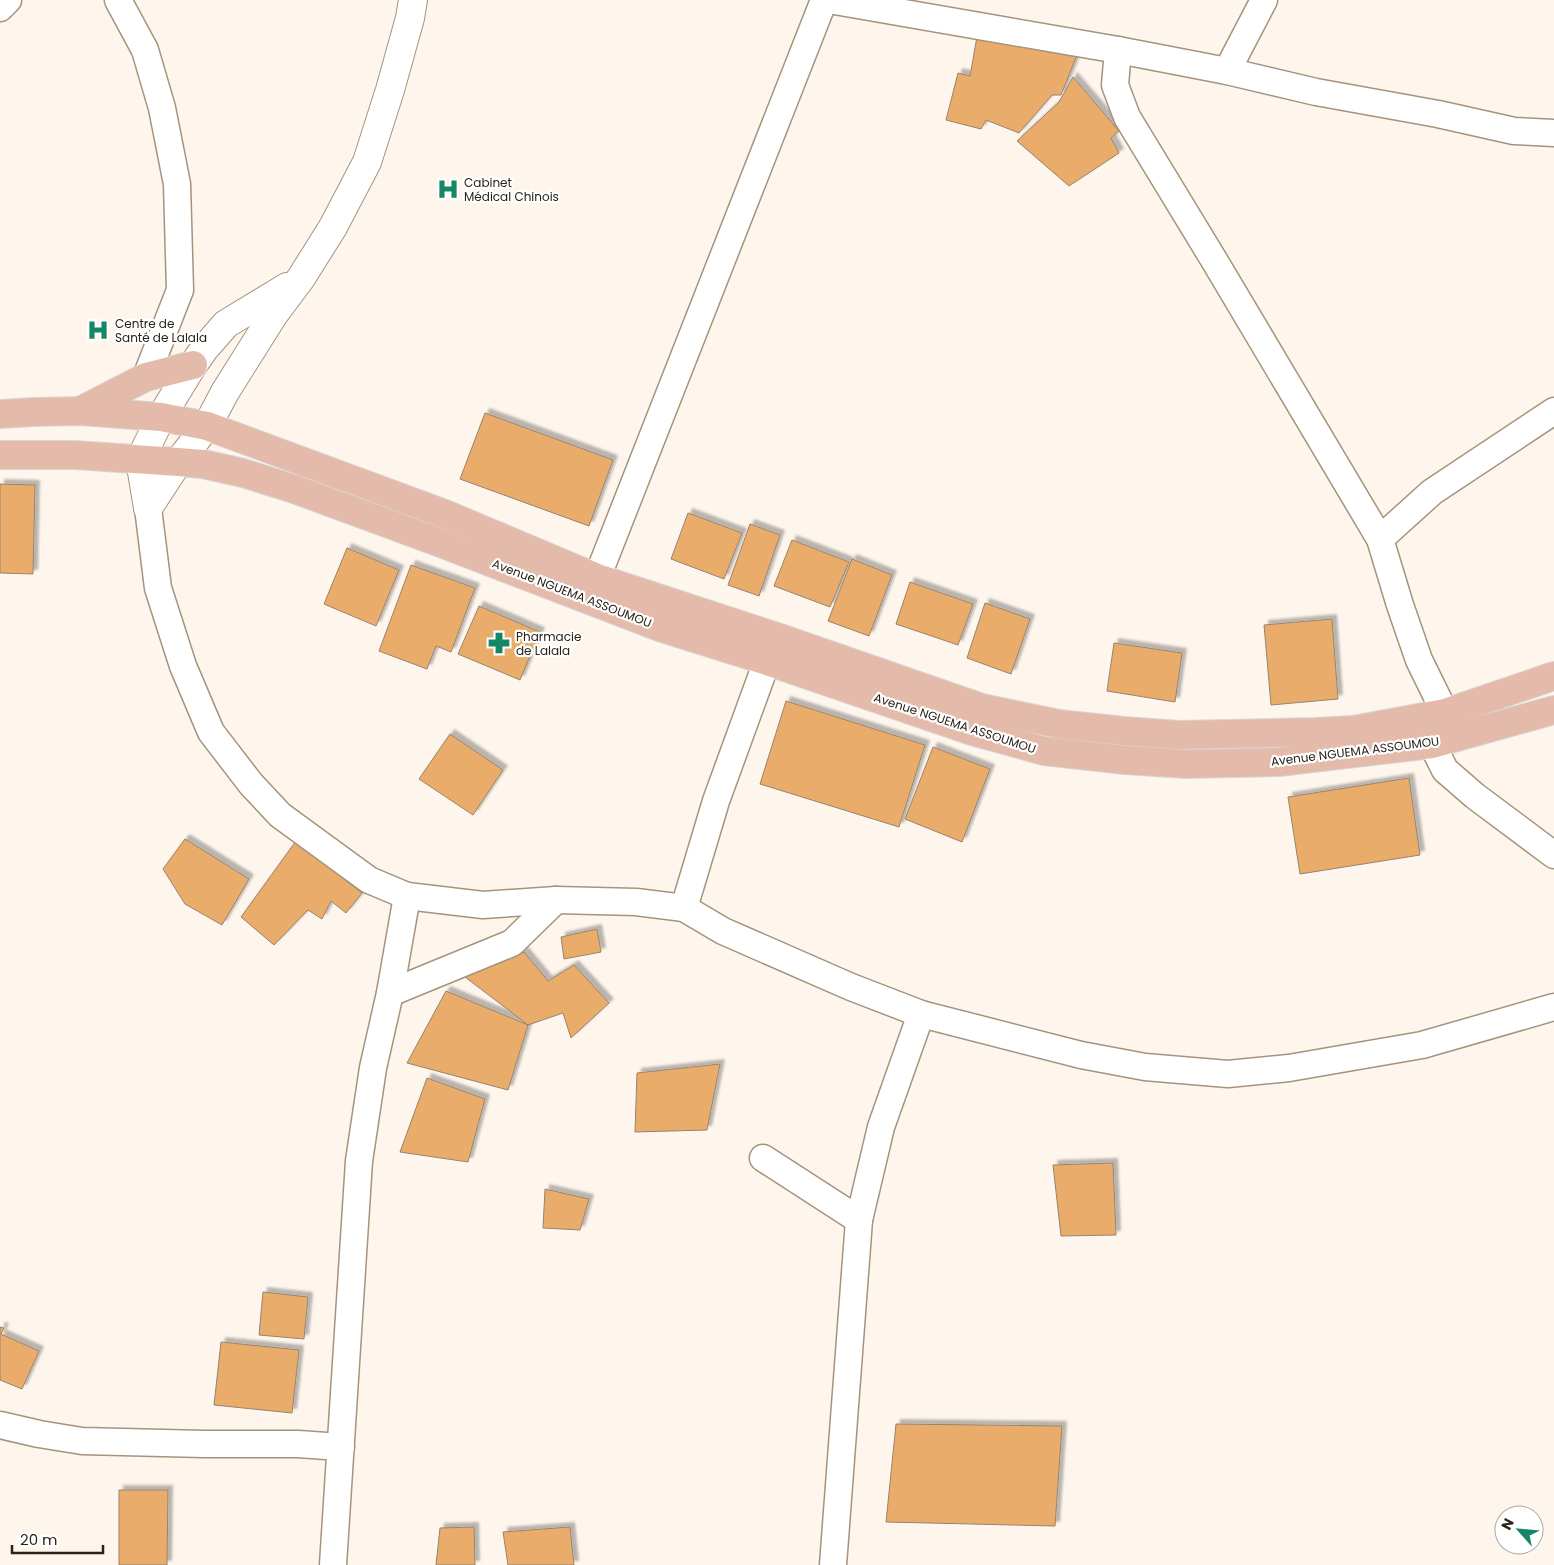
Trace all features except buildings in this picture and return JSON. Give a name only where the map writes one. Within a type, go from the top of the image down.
[{"type":"main road","points":[[80,411],[146,377],[193,365]]},
{"type":"main road","name":"Avenue NGUEMA ASSOUMOU","points":[[0,414],[80,411],[161,417],[207,426],[445,514],[597,578],[783,639],[982,708],[1059,724],[1180,735],[1353,730],[1445,712],[1554,676]]},
{"type":"main road","name":"Avenue NGUEMA ASSOUMOU","points":[[0,455],[75,455],[178,462],[204,464],[243,473],[294,489],[438,542],[662,628],[972,731],[1044,751],[1125,760],[1186,764],[1279,762],[1432,744],[1554,710]]},
{"type":"street","points":[[0,8],[8,0]]},
{"type":"street","points":[[118,0],[145,50],[162,108],[177,184],[180,290],[146,377]]},
{"type":"street","points":[[148,508],[178,462],[207,426],[225,392],[274,314],[301,278],[333,227],[367,162],[390,90],[410,18],[413,0]]},
{"type":"street","points":[[597,578],[824,0]]},
{"type":"street","points":[[829,0],[1118,50],[1227,71],[1316,92],[1514,130],[1554,133]]},
{"type":"street","points":[[1227,71],[1264,0]]},
{"type":"street","points":[[1118,50],[1115,85],[1127,117],[1380,538],[1400,605],[1420,660],[1445,712]]},
{"type":"street","points":[[301,278],[226,324],[193,365],[161,417],[140,460],[158,588],[183,666],[211,732],[251,784],[280,815],[369,880],[407,896],[483,905],[556,900],[636,902],[684,908],[724,931],[921,1014],[1080,1055],[1145,1068],[1228,1074],[1290,1068],[1422,1045],[1554,1008]]},
{"type":"street","points":[[1380,538],[1432,492],[1554,412]]},
{"type":"street","points":[[684,908],[716,801],[767,662]]},
{"type":"street","points":[[1432,744],[1445,770],[1475,796],[1554,855]]},
{"type":"street","points":[[333,1565],[359,1161],[373,1068],[390,993],[407,896]]},
{"type":"street","points":[[390,993],[512,943],[556,900]]},
{"type":"street","points":[[833,1565],[859,1220],[881,1127],[921,1014]]},
{"type":"street","points":[[763,1158],[859,1220]]},
{"type":"street","points":[[0,1425],[82,1441],[298,1444],[341,1447]]},
{"type":"place","name":"Cabinet Médical Chinois","points":[[448,189]]},
{"type":"place","name":"Centre de Santé de Lalala","points":[[98,330]]},
{"type":"place","name":"Pharmacie de Lalala","points":[[499,643]]}]
